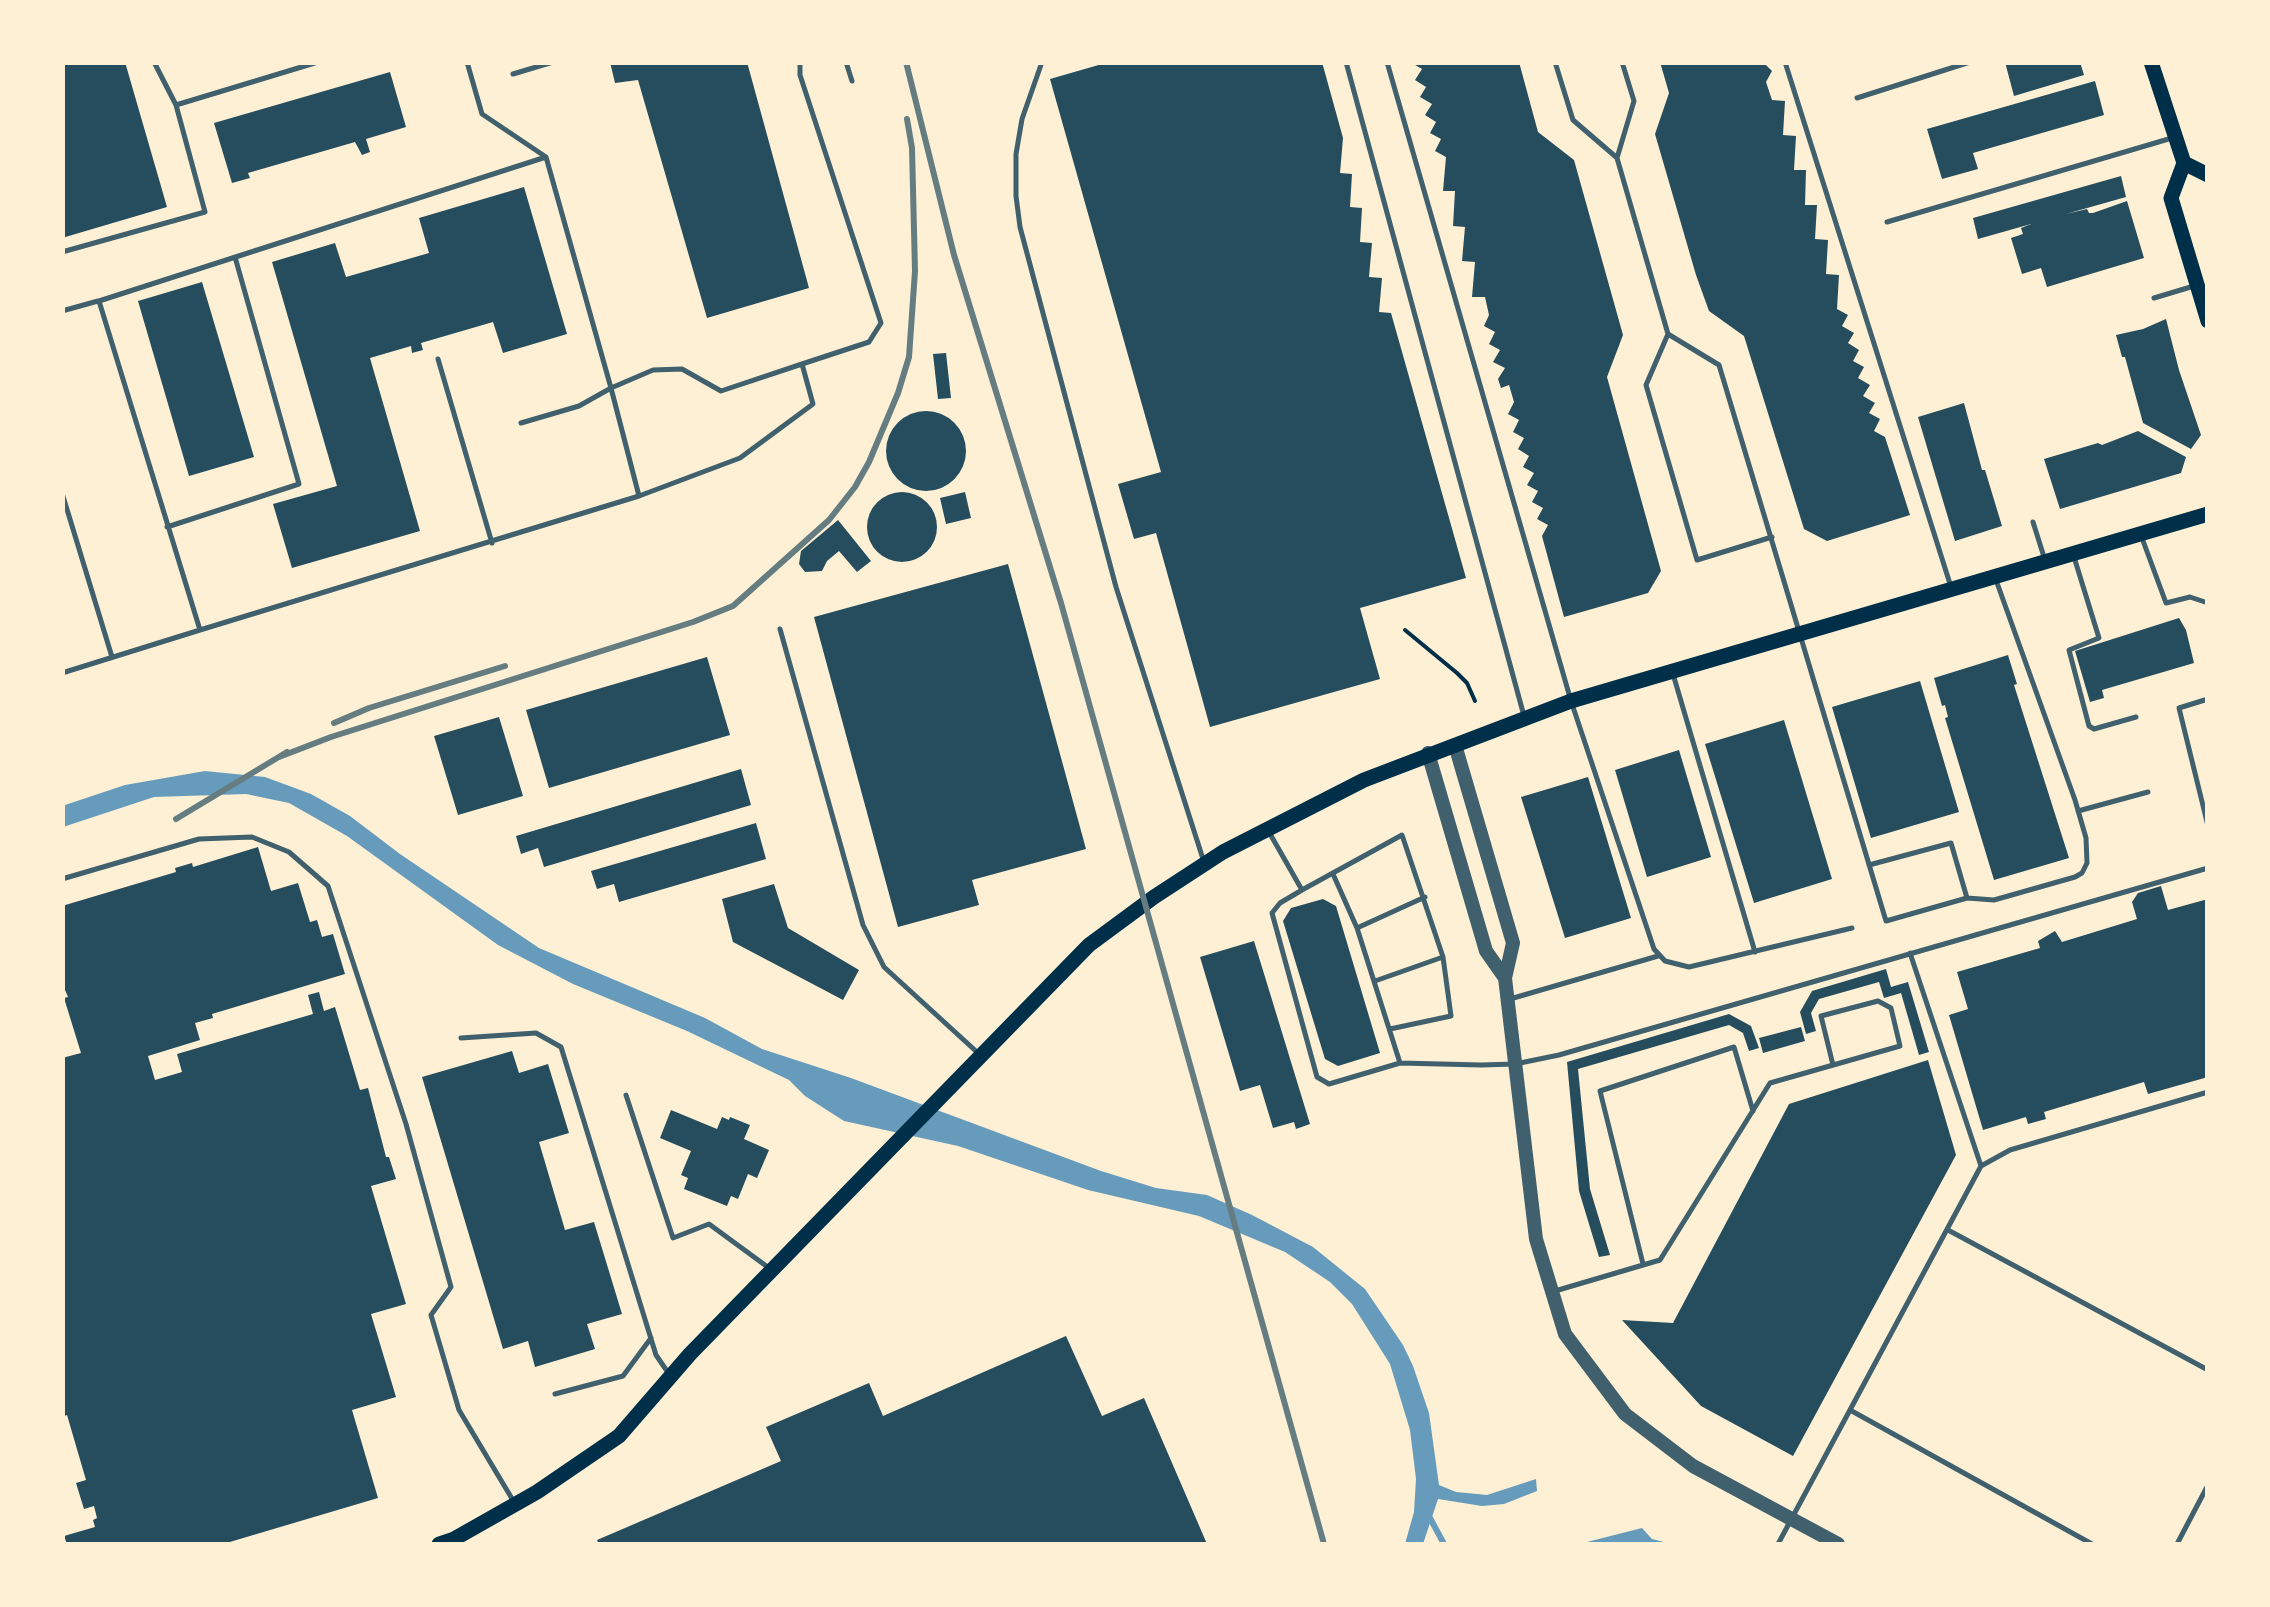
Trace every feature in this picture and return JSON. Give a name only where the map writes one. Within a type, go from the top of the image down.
[{"type":"main road","points":[[2151,62],[2184,162],[2171,198],[2208,321]]},
{"type":"main road","points":[[2184,162],[2208,175]]},
{"type":"main road","points":[[439,1544],[515,1504],[620,1436],[772,1270],[1089,945],[1205,864],[1364,780],[1571,701],[2208,514]]},
{"type":"street","points":[[1455,745],[1513,943],[1505,978],[1536,1239],[1565,1334],[1625,1414],[1693,1466],[1838,1544]]},
{"type":"street","points":[[1428,754],[1486,951],[1505,978]]},
{"type":"lane","points":[[62,252],[204,212],[176,106],[154,62]]},
{"type":"lane","points":[[176,106],[318,62]]},
{"type":"lane","points":[[467,62],[482,114],[546,156],[639,496]]},
{"type":"lane","points":[[512,74],[553,62]]},
{"type":"lane","points":[[521,423],[578,406],[653,370],[682,370],[720,391],[869,342],[881,323],[800,74],[800,62]]},
{"type":"lane","points":[[846,62],[852,81]]},
{"type":"lane","points":[[1042,62],[1022,120],[1016,154],[1020,227],[1116,588],[1205,864]]},
{"type":"lane","points":[[1346,62],[1524,719]]},
{"type":"lane","points":[[1388,62],[1571,701],[1654,949],[1665,961],[1689,967],[1852,928]]},
{"type":"lane","points":[[1556,62],[1573,120],[1617,158]]},
{"type":"lane","points":[[1622,62],[1634,101],[1617,158],[1668,334],[1646,386],[1697,560],[1772,537]]},
{"type":"lane","points":[[1785,62],[1952,590]]},
{"type":"lane","points":[[1858,98],[1970,62]]},
{"type":"lane","points":[[1887,222],[2175,137]]},
{"type":"lane","points":[[62,311],[546,156]]},
{"type":"lane","points":[[167,527],[299,484],[235,257]]},
{"type":"lane","points":[[2154,298],[2197,285]]},
{"type":"lane","points":[[99,301],[200,630]]},
{"type":"lane","points":[[1668,334],[1718,364],[1886,921],[1967,898],[1994,900],[2082,873],[2087,863],[2078,811],[1995,577]]},
{"type":"lane","points":[[438,359],[492,543]]},
{"type":"lane","points":[[62,673],[492,543],[639,496],[740,458],[813,404],[802,364]]},
{"type":"lane","points":[[62,493],[112,658]]},
{"type":"lane","points":[[2033,522],[2046,562]]},
{"type":"lane","points":[[2140,534],[2166,603],[2190,597],[2208,604]]},
{"type":"lane","points":[[2074,554],[2099,638],[2069,650],[2089,726],[2136,717]]},
{"type":"lane","points":[[780,628],[863,925],[884,968],[980,1055]]},
{"type":"lane","points":[[1672,672],[1755,952]]},
{"type":"lane","points":[[2208,699],[2179,708],[2208,826]]},
{"type":"lane","points":[[2196,778],[2208,774]]},
{"type":"lane","points":[[2078,811],[2148,792]]},
{"type":"lane","points":[[1268,830],[1302,890]]},
{"type":"lane","points":[[1390,1029],[1451,1016],[1444,958],[1402,835],[1280,903],[1272,912],[1317,1077],[1329,1084],[1400,1063],[1516,1064],[1559,1055],[2208,868]]},
{"type":"lane","points":[[62,878],[199,839],[252,837],[289,852],[328,886],[406,1124],[451,1287],[431,1315],[453,1391],[459,1410],[515,1504]]},
{"type":"lane","points":[[1869,865],[1951,843],[1967,898]]},
{"type":"lane","points":[[1334,874],[1357,928],[1400,1063]]},
{"type":"lane","points":[[1357,928],[1426,897]]},
{"type":"lane","points":[[1910,953],[1981,1166]]},
{"type":"lane","points":[[1508,1000],[1660,955]]},
{"type":"lane","points":[[1374,981],[1444,958]]},
{"type":"lane","points":[[1552,1292],[1660,1260],[1770,1083],[1900,1046],[1891,1008],[1878,1001],[1821,1016],[1833,1065]]},
{"type":"lane","points":[[461,1038],[536,1032],[562,1047],[656,1355],[670,1377]]},
{"type":"lane","points":[[1644,1264],[1600,1091],[1734,1047],[1753,1110]]},
{"type":"lane","points":[[1778,1544],[1981,1166],[2010,1150],[2208,1092]]},
{"type":"lane","points":[[626,1095],[673,1238],[709,1224],[772,1270]]},
{"type":"lane","points":[[1948,1230],[2208,1370]]},
{"type":"lane","points":[[555,1394],[623,1376],[651,1338]]},
{"type":"lane","points":[[1850,1410],[2092,1544]]},
{"type":"lane","points":[[2177,1544],[2208,1485]]},
{"type":"path","points":[[1405,630],[1457,673],[1475,701]]},
{"type":"water","points":[[205,771],[265,777],[311,794],[350,816],[539,948],[705,1018],[762,1049],[1101,1171],[1156,1188],[1207,1195],[1313,1247],[1365,1289],[1403,1345],[1429,1413],[1439,1485],[1456,1492],[1487,1495],[1536,1479],[1537,1491],[1504,1504],[1482,1506],[1438,1499],[1423,1544],[1405,1544],[1414,1512],[1416,1479],[1410,1430],[1390,1364],[1352,1304],[1330,1282],[1285,1252],[1199,1216],[1088,1190],[958,1146],[844,1121],[805,1096],[789,1080],[687,1031],[573,984],[498,945],[347,836],[289,803],[246,794],[154,797],[63,827],[62,806],[125,785]]},
{"type":"water","points":[[1642,1528],[1652,1539],[1672,1544],[1579,1544]]},
{"type":"building","points":[[62,62],[125,62],[167,207],[62,238]]},
{"type":"building","points":[[610,62],[747,62],[809,288],[707,318],[638,80],[615,83]]},
{"type":"building","points":[[1109,62],[1322,62],[1343,138],[1340,173],[1352,174],[1350,207],[1362,208],[1360,242],[1372,243],[1369,277],[1382,278],[1379,312],[1391,313],[1466,578],[1360,608],[1380,679],[1210,727],[1156,533],[1134,539],[1118,484],[1161,472],[1050,79]]},
{"type":"building","points":[[1410,62],[1519,62],[1538,132],[1574,160],[1623,335],[1607,377],[1661,571],[1648,593],[1564,617],[1542,536],[1548,525],[1537,519],[1543,508],[1532,502],[1538,491],[1527,485],[1534,473],[1523,467],[1529,456],[1518,449],[1524,438],[1513,432],[1519,420],[1508,414],[1514,402],[1509,385],[1501,388],[1498,379],[1505,368],[1493,362],[1500,350],[1489,344],[1495,332],[1484,326],[1489,315],[1485,297],[1472,297],[1475,262],[1462,261],[1465,227],[1453,226],[1455,191],[1443,191],[1446,157],[1435,151],[1441,139],[1430,133],[1436,122],[1425,115],[1432,104],[1420,97],[1426,87],[1415,80],[1422,69]]},
{"type":"building","points":[[1660,62],[1763,62],[1772,71],[1766,82],[1772,100],[1785,101],[1783,135],[1796,136],[1794,170],[1806,170],[1805,205],[1817,205],[1815,239],[1828,240],[1826,274],[1839,275],[1837,309],[1848,315],[1842,326],[1854,333],[1848,343],[1859,350],[1853,361],[1864,367],[1858,378],[1870,385],[1863,396],[1875,403],[1869,413],[1880,419],[1874,431],[1885,437],[1910,515],[1827,541],[1804,529],[1744,336],[1709,311],[1696,275],[1655,134],[1669,93]]},
{"type":"building","points":[[2005,62],[2080,62],[2084,75],[2014,96]]},
{"type":"building","points":[[390,72],[406,127],[366,139],[370,152],[362,155],[355,142],[248,173],[250,178],[232,183],[214,123]]},
{"type":"building","points":[[2095,81],[2104,115],[1973,153],[1978,169],[1942,179],[1927,129]]},
{"type":"building","points":[[2121,176],[2126,197],[2066,214],[2087,209],[2093,213],[2127,201],[2144,258],[2047,287],[2041,268],[2022,274],[2011,238],[2023,234],[2021,228],[2031,224],[1978,239],[1973,218]]},
{"type":"building","points":[[524,187],[567,334],[503,353],[493,322],[421,343],[423,350],[412,353],[411,346],[370,358],[420,531],[292,568],[273,504],[337,486],[272,262],[335,243],[346,277],[429,253],[419,218]]},
{"type":"building","points":[[202,282],[254,457],[189,476],[138,301]]},
{"type":"building","points":[[2166,319],[2201,435],[2191,449],[2143,423],[2116,335]]},
{"type":"building","points":[[946,353],[951,398],[938,399],[933,354]]},
{"type":"building","points":[[1964,403],[2002,526],[1955,541],[1918,417]]},
{"type":"building","points":[[926,411],[941,414],[954,423],[963,436],[963,466],[954,479],[941,488],[926,491],[911,488],[898,479],[889,466],[886,451],[889,436],[898,423],[911,414]]},
{"type":"building","points":[[2138,431],[2186,457],[2181,473],[2060,509],[2044,459],[2102,445]]},
{"type":"building","points":[[902,492],[927,502],[937,527],[927,552],[902,562],[877,552],[867,527],[877,502]]},
{"type":"building","points":[[965,492],[971,518],[946,524],[940,498]]},
{"type":"building","points":[[838,520],[871,561],[857,572],[839,551],[822,571],[805,572],[799,564],[801,551]]},
{"type":"building","points":[[1008,564],[1086,849],[972,880],[979,905],[898,927],[814,617]]},
{"type":"building","points":[[2179,618],[2194,663],[2102,690],[2104,698],[2090,702],[2075,651]]},
{"type":"building","points":[[2008,655],[2069,858],[1994,880],[1934,678]]},
{"type":"building","points":[[707,657],[730,735],[549,788],[526,710]]},
{"type":"building","points":[[1920,681],[1959,812],[1871,838],[1832,707]]},
{"type":"building","points":[[499,717],[523,796],[458,815],[434,736]]},
{"type":"building","points":[[1784,720],[1832,879],[1754,903],[1705,744]]},
{"type":"building","points":[[1679,750],[1711,857],[1647,877],[1615,770]]},
{"type":"building","points":[[741,769],[751,805],[544,867],[538,848],[521,854],[516,836]]},
{"type":"building","points":[[1588,777],[1631,918],[1565,938],[1521,797]]},
{"type":"building","points":[[756,823],[766,859],[619,902],[614,884],[597,889],[591,871]]},
{"type":"building","points":[[258,847],[271,891],[298,883],[310,922],[317,920],[322,937],[333,934],[345,974],[212,1014],[213,1018],[195,1023],[200,1040],[148,1056],[155,1080],[182,1072],[177,1054],[313,1014],[308,995],[319,992],[324,1011],[335,1007],[360,1090],[368,1088],[386,1157],[396,1179],[371,1186],[406,1304],[371,1314],[396,1397],[352,1410],[378,1498],[223,1544],[67,1544],[64,1536],[95,1527],[93,1520],[97,1518],[94,1506],[84,1509],[76,1483],[86,1480],[67,1415],[62,1417],[62,1058],[81,1053],[62,983],[62,906],[176,872],[175,868],[192,863],[193,867]]},
{"type":"building","points":[[774,884],[788,928],[859,970],[843,1000],[733,942],[722,899]]},
{"type":"building","points":[[2161,886],[2168,910],[2208,899],[2208,1077],[2148,1094],[2144,1082],[2044,1112],[2046,1119],[2028,1124],[2026,1117],[1983,1130],[1949,1015],[1968,1009],[1957,972],[2040,948],[2038,941],[2055,931],[2062,942],[2137,919],[2132,902],[2138,893]]},
{"type":"building","points":[[1323,899],[1336,906],[1380,1053],[1338,1066],[1325,1059],[1283,921],[1291,908]]},
{"type":"building","points":[[1254,941],[1310,1124],[1296,1129],[1294,1122],[1273,1128],[1260,1085],[1240,1091],[1200,957]]},
{"type":"building","points":[[1886,969],[1891,987],[1908,982],[1929,1052],[1919,1055],[1901,993],[1884,998],[1879,982],[1819,999],[1811,1013],[1816,1031],[1806,1034],[1800,1012],[1812,991]]},
{"type":"building","points":[[1729,1014],[1751,1026],[1759,1048],[1749,1051],[1743,1033],[1729,1025],[1578,1069],[1590,1189],[1610,1255],[1599,1257],[1579,1191],[1567,1062]]},
{"type":"building","points":[[1801,1027],[1805,1041],[1763,1053],[1759,1038]]},
{"type":"building","points":[[512,1051],[519,1073],[548,1064],[569,1133],[539,1142],[565,1230],[594,1222],[622,1314],[587,1324],[595,1349],[535,1367],[528,1341],[503,1349],[422,1077]]},
{"type":"building","points":[[1928,1060],[1956,1155],[1793,1456],[1701,1406],[1622,1320],[1673,1323],[1789,1104]]},
{"type":"building","points":[[671,1110],[717,1129],[722,1117],[750,1125],[744,1139],[769,1150],[757,1178],[748,1174],[738,1199],[731,1196],[727,1206],[684,1189],[688,1178],[681,1175],[691,1151],[660,1138]]},
{"type":"building","points":[[1066,1336],[1102,1416],[1144,1398],[1207,1544],[599,1544],[597,1540],[781,1461],[766,1427],[869,1383],[883,1416]]},
{"type":"waterway","points":[[1430,1518],[1444,1544]]},
{"type":"railway","points":[[906,62],[954,255],[1061,603],[1324,1544]]},
{"type":"railway","points":[[279,757],[733,606],[829,520],[869,462],[909,357],[915,271],[912,148],[907,119]]},
{"type":"railway","points":[[334,723],[369,708],[505,666]]},
{"type":"railway","points":[[176,819],[287,752]]}]
